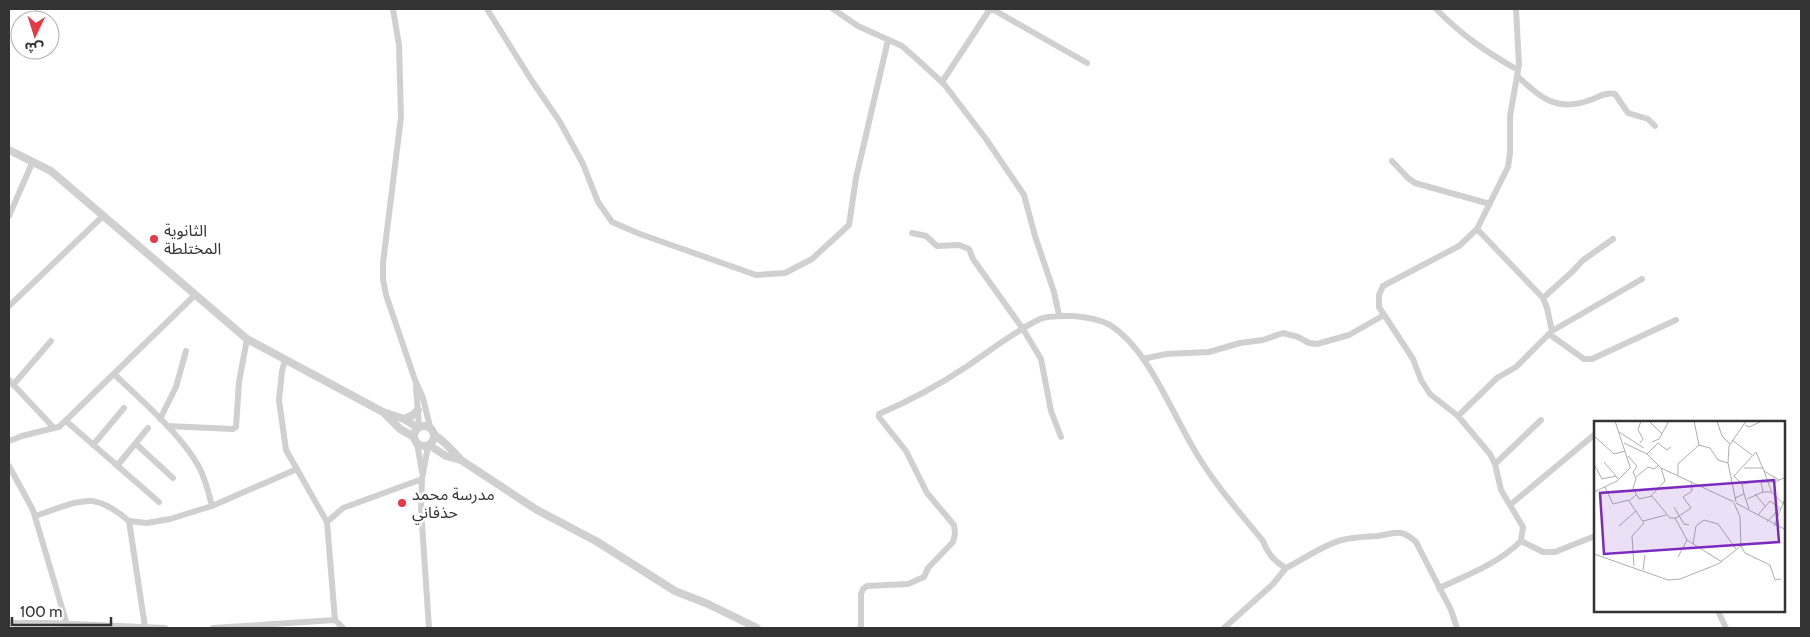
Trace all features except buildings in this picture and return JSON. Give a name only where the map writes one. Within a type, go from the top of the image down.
[{"type":"street","points":[[393,9],[399,45],[401,117],[383,264],[383,280],[386,295],[423,398],[430,427],[434,435],[446,444],[461,460],[537,510],[596,541],[674,591],[708,604],[757,628]]},
{"type":"street","points":[[487,9],[560,122],[583,164],[598,202],[612,222],[640,234],[756,275],[785,273],[812,259],[848,225],[856,178],[888,40]]},
{"type":"street","points":[[833,9],[858,26],[902,46],[942,82],[986,139],[1024,195],[1035,236],[1054,292],[1059,315]]},
{"type":"street","points":[[942,82],[991,9],[1087,63]]},
{"type":"street","points":[[1439,588],[1487,566],[1521,540],[1522,527],[1501,490],[1490,454],[1458,416],[1430,394],[1421,380],[1412,359],[1379,307],[1379,295],[1382,286],[1459,246],[1477,229],[1508,167],[1510,116],[1517,73],[1516,9]]},
{"type":"street","points":[[1436,10],[1458,32],[1517,73],[1540,96],[1566,106],[1607,94],[1615,94],[1624,110],[1648,119],[1655,126]]},
{"type":"street","points":[[9,150],[50,171],[247,339],[383,412],[404,418],[418,428]]},
{"type":"street","points":[[9,216],[33,161]]},
{"type":"street","points":[[1392,161],[1415,183],[1490,204]]},
{"type":"street","points":[[9,306],[103,216]]},
{"type":"street","points":[[1477,229],[1543,298],[1548,308],[1551,333],[1584,359],[1592,359],[1676,320]]},
{"type":"street","points":[[912,233],[926,236],[937,246],[959,245],[969,249],[973,260],[1023,329],[1041,359],[1051,410],[1061,438]]},
{"type":"street","points":[[1543,298],[1582,261],[1613,239]]},
{"type":"street","points":[[1458,416],[1497,378],[1516,367],[1551,333],[1642,279]]},
{"type":"street","points":[[9,441],[60,427],[196,295]]},
{"type":"street","points":[[861,628],[861,594],[863,589],[867,586],[908,584],[924,577],[928,568],[953,542],[955,534],[954,525],[927,493],[906,451],[879,417],[879,414],[906,402],[1041,318],[1059,315],[1091,318],[1109,325],[1126,339],[1143,359],[1184,435],[1213,480],[1262,541],[1275,562],[1286,568]]},
{"type":"street","points":[[1143,359],[1166,354],[1209,352],[1240,343],[1263,340],[1282,333],[1317,344],[1349,335],[1384,315]]},
{"type":"street","points":[[167,426],[233,429],[236,427],[239,382],[247,339]]},
{"type":"street","points":[[51,340],[11,383],[54,428]]},
{"type":"street","points":[[160,419],[176,387],[186,351]]},
{"type":"street","points":[[285,360],[279,400],[286,450],[327,522],[335,620],[343,628]]},
{"type":"street","points":[[114,374],[167,426],[192,455],[201,470],[212,506]]},
{"type":"street","points":[[415,380],[418,410],[418,428],[415,440],[422,476],[429,628]]},
{"type":"street","points":[[93,445],[124,408]]},
{"type":"street","points":[[404,418],[413,415],[418,410]]},
{"type":"street","points":[[383,412],[394,424],[422,446],[461,460]]},
{"type":"street","points":[[1494,464],[1541,420]]},
{"type":"street","points":[[66,421],[159,502]]},
{"type":"street","points":[[418,428],[430,427]]},
{"type":"street","points":[[117,466],[148,428]]},
{"type":"street","points":[[422,476],[428,448],[433,442],[434,435]]},
{"type":"street","points":[[1510,506],[1594,435]]},
{"type":"street","points":[[136,444],[174,478]]},
{"type":"street","points":[[9,466],[35,516],[67,626]]},
{"type":"street","points":[[35,516],[75,503],[92,501],[112,508],[129,521],[147,523],[170,519],[212,506],[297,469]]},
{"type":"street","points":[[327,522],[343,508],[422,476]]},
{"type":"street","points":[[129,521],[145,627]]},
{"type":"street","points":[[1224,628],[1273,584],[1286,568],[1340,540],[1379,536],[1397,531],[1409,534],[1416,542],[1457,628]]},
{"type":"street","points":[[1521,540],[1543,552],[1555,552],[1594,536]]},
{"type":"street","points":[[1718,612],[1726,628]]},
{"type":"street","points":[[213,628],[335,620]]},
{"type":"street","points":[[9,623],[165,628]]},
{"type":"place","name":"الثانوية المختلطة","points":[[154,239]]},
{"type":"place","name":"مدرسة محمد حذفاني","points":[[402,503]]}]
